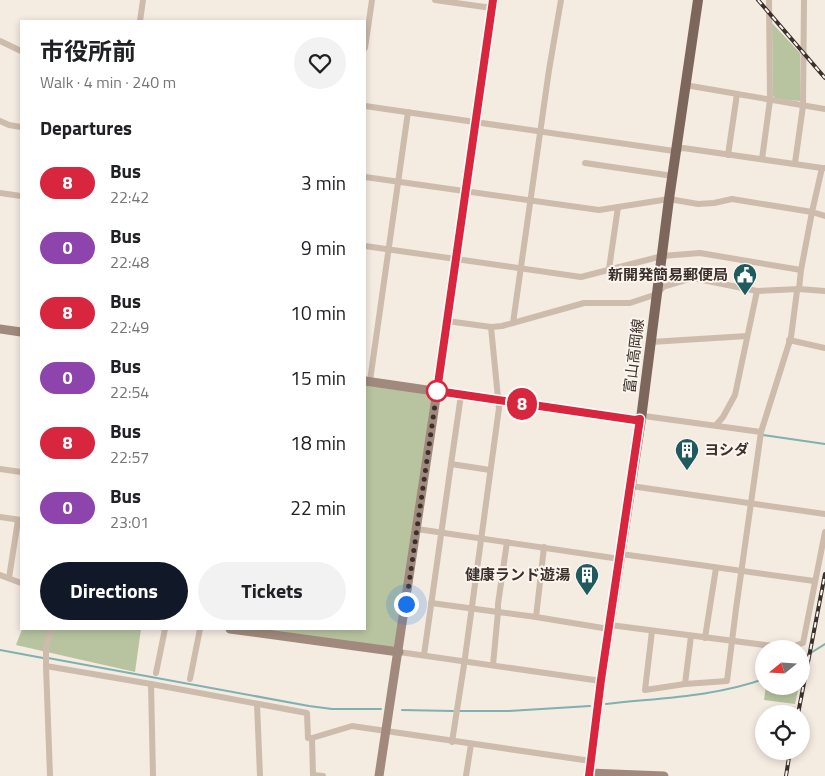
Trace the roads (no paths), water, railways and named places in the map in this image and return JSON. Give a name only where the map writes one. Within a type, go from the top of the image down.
[{"type":"main road","name":"富山高岡線","points":[[589,774],[698,0]]},
{"type":"street","points":[[140,20],[143,0]]},
{"type":"street","points":[[366,41],[372,0]]},
{"type":"street","points":[[380,776],[492,4],[435,0]]},
{"type":"street","points":[[513,324],[540,131],[561,0]]},
{"type":"street","points":[[762,159],[770,100],[769,0]]},
{"type":"street","points":[[795,164],[804,106],[804,0]]},
{"type":"street","points":[[0,41],[20,51]]},
{"type":"street","points":[[685,85],[825,109]]},
{"type":"street","points":[[728,155],[737,94]]},
{"type":"street","points":[[366,106],[476,121],[674,152],[683,148],[824,168],[812,212],[789,340],[761,432],[727,681],[685,684],[645,690],[652,631]]},
{"type":"street","points":[[408,112],[368,381],[635,420],[644,416],[761,432]]},
{"type":"street","points":[[0,121],[20,127]]},
{"type":"street","points":[[585,163],[673,176]]},
{"type":"street","points":[[366,177],[599,210],[669,200],[698,204],[732,199],[812,212],[825,216]]},
{"type":"street","points":[[0,193],[20,196]]},
{"type":"street","points":[[609,269],[618,207]]},
{"type":"street","points":[[366,246],[581,277],[662,256],[700,253],[801,270]]},
{"type":"street","points":[[447,321],[491,327],[502,326],[584,303],[630,303],[657,294],[663,287],[693,278],[757,291],[799,288],[825,291]]},
{"type":"street","points":[[716,425],[723,417],[735,395],[757,291]]},
{"type":"street","points":[[452,742],[499,408],[491,327]]},
{"type":"street","points":[[0,329],[20,332]]},
{"type":"street","points":[[651,342],[747,336]]},
{"type":"street","points":[[789,340],[825,348]]},
{"type":"street","points":[[424,655],[461,395]]},
{"type":"street","points":[[451,464],[490,470]]},
{"type":"street","points":[[0,469],[20,472]]},
{"type":"street","points":[[631,486],[825,514]]},
{"type":"street","points":[[0,517],[20,520],[8,578]]},
{"type":"street","points":[[417,529],[481,539],[814,581]]},
{"type":"street","points":[[431,603],[609,627],[788,648],[803,643],[825,532]]},
{"type":"street","points":[[493,665],[498,604],[507,542]]},
{"type":"street","points":[[536,617],[544,546]]},
{"type":"street","points":[[705,638],[716,568]]},
{"type":"street","points":[[0,575],[20,583]]},
{"type":"street","points":[[50,776],[46,649],[51,630]]},
{"type":"street","points":[[156,673],[165,630]]},
{"type":"street","points":[[190,679],[200,630]]},
{"type":"street","points":[[237,630],[601,680]]},
{"type":"street","points":[[685,684],[691,636]]},
{"type":"street","points":[[46,666],[308,713],[308,738]]},
{"type":"street","points":[[151,684],[153,776]]},
{"type":"street","points":[[257,704],[260,776]]},
{"type":"street","points":[[323,776],[313,775],[312,738],[352,726],[591,761]]},
{"type":"street","points":[[466,776],[471,744]]},
{"type":"street","points":[[589,774],[664,776]]},
{"type":"waterway","points":[[763,435],[825,444]]},
{"type":"waterway","points":[[810,653],[825,644]]},
{"type":"waterway","points":[[0,650],[43,658]]},
{"type":"waterway","points":[[48,658],[309,706],[332,709],[381,709]]},
{"type":"waterway","points":[[606,704],[706,693],[726,690],[755,682]]},
{"type":"waterway","points":[[459,711],[509,711],[590,706]]},
{"type":"waterway","points":[[402,710],[453,711]]},
{"type":"railway","points":[[758,0],[825,78]]},
{"type":"railway","points":[[800,705],[825,574]]},
{"type":"railway","points":[[786,776],[789,760]]},
{"type":"place","name":"新開発簡易郵便局","points":[[745,296]]},
{"type":"place","name":"ヨシダ","points":[[687,471]]},
{"type":"place","name":"健康ランド遊湯","points":[[587,596]]}]
